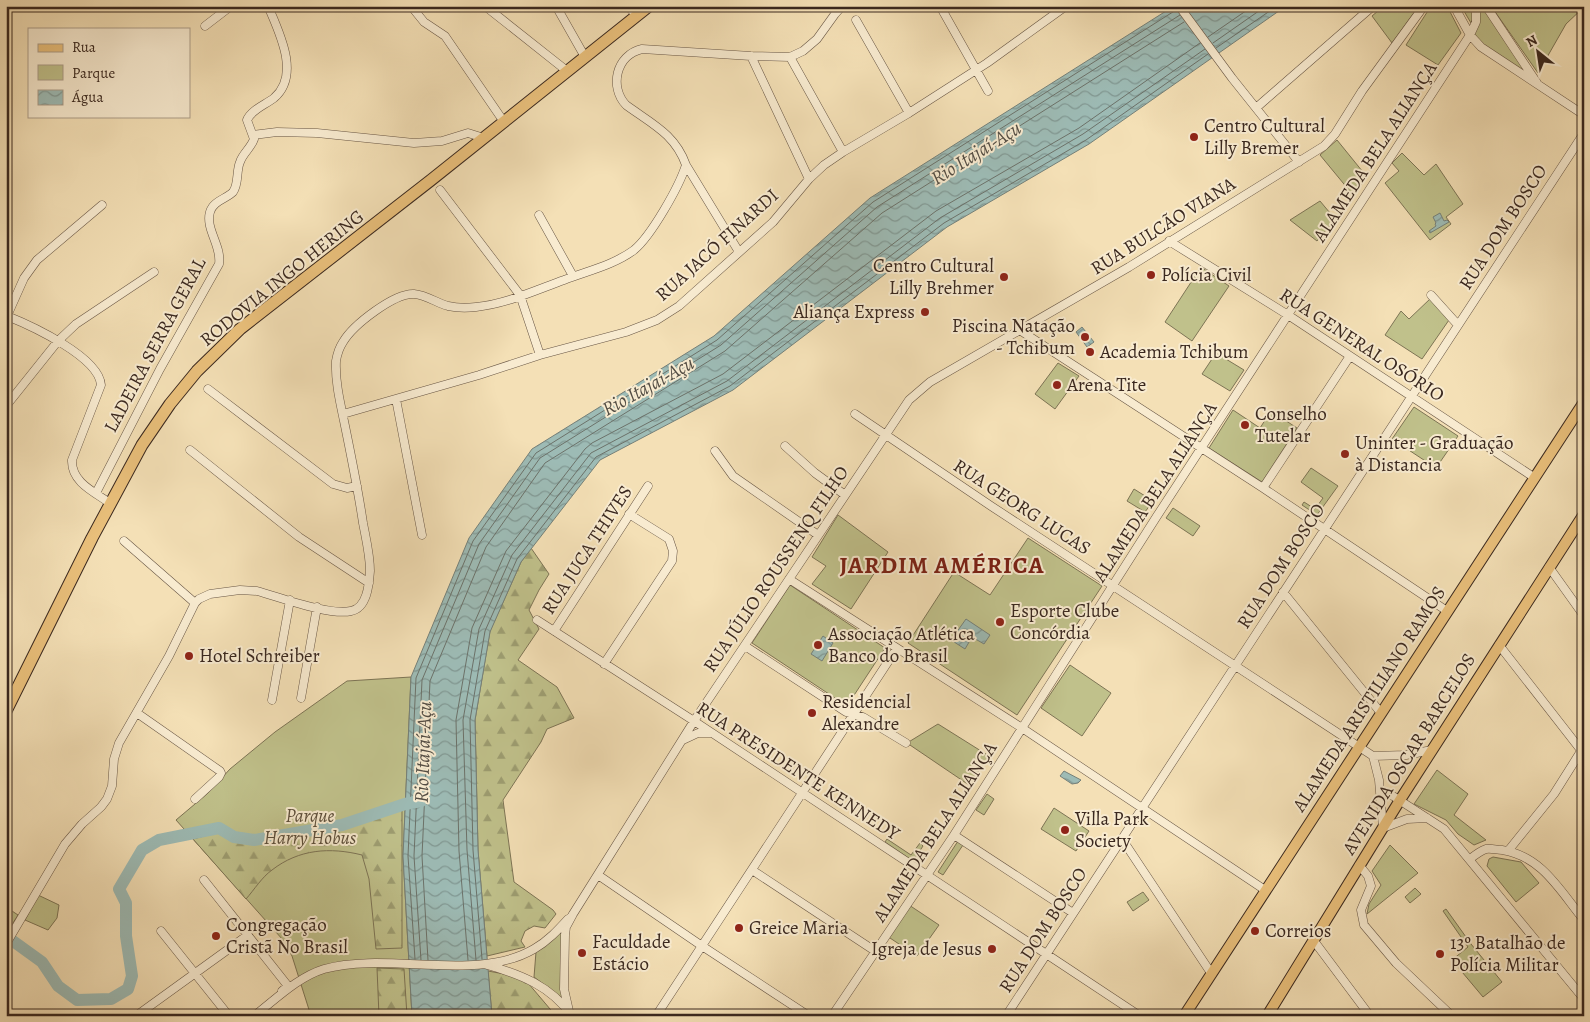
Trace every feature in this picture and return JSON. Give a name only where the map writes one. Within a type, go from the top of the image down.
[{"type":"highway","name":"RODOVIA INGO HERING","points":[[6,711],[110,503],[159,418],[188,381],[240,329],[649,6]]},
{"type":"main road","name":"ALAMEDA ARISTILIANO RAMOS","points":[[1184,1016],[1584,402]]},
{"type":"main road","name":"AVENIDA OSCAR BARCELOS","points":[[1267,1016],[1400,800],[1584,514]]},
{"type":"street","points":[[205,26],[231,6]]},
{"type":"street","name":"LADEIRA SERRA GERAL","points":[[96,493],[160,369],[217,270],[220,257],[209,220],[210,212],[212,207],[233,191],[236,186],[240,161],[252,144],[253,135],[247,120],[249,115],[279,93],[283,86],[287,70],[283,48],[268,6]]},
{"type":"street","points":[[411,6],[424,22],[445,36],[504,122]]},
{"type":"street","points":[[485,6],[567,72]]},
{"type":"street","points":[[556,6],[585,57]]},
{"type":"street","points":[[628,6],[637,16]]},
{"type":"street","points":[[739,252],[673,140],[621,100],[616,84],[622,63],[632,53],[642,49],[790,57],[803,51],[817,39],[834,14],[842,6]]},
{"type":"street","points":[[940,6],[988,91]]},
{"type":"street","name":"RUA JACÓ FINARDI","points":[[343,414],[626,332],[657,320],[679,306],[782,213],[808,179],[842,152],[909,113],[976,70],[1066,6]]},
{"type":"street","points":[[1179,6],[1232,78],[1299,162]]},
{"type":"street","points":[[1256,108],[1374,6]]},
{"type":"street","name":"RUA BULCÃO VIANA","points":[[884,435],[916,392],[930,382],[1129,267],[1318,151],[1335,134],[1362,91],[1424,6]]},
{"type":"street","points":[[1454,6],[1470,35],[1481,47],[1584,115]]},
{"type":"street","name":"ALAMEDA BELA ALIANÇA","points":[[832,1016],[928,876],[1201,448],[1470,35],[1476,22],[1476,6]]},
{"type":"street","points":[[1486,6],[1538,85]]},
{"type":"street","points":[[856,20],[909,113]]},
{"type":"street","points":[[1461,49],[1481,47]]},
{"type":"street","points":[[751,56],[808,179]]},
{"type":"street","points":[[790,57],[842,152]]},
{"type":"street","points":[[253,135],[277,132],[316,133],[414,143],[442,141],[468,133],[484,138]]},
{"type":"street","name":"RUA DOM BOSCO","points":[[1006,1016],[1584,133]]},
{"type":"street","points":[[7,943],[65,844],[107,799],[112,786],[117,748],[169,656],[198,599],[210,594],[240,590],[257,591],[344,612],[352,611],[363,603],[369,583],[369,558],[336,371],[339,351],[343,342],[380,308],[399,297],[414,294],[448,306],[461,308],[488,306],[612,262],[635,249],[649,233],[678,186],[686,165]]},
{"type":"street","points":[[440,190],[520,295],[540,356]]},
{"type":"street","points":[[102,205],[36,260],[24,278],[7,316],[58,341],[91,364],[101,378],[102,385],[72,460],[74,474],[79,481],[110,503]]},
{"type":"street","points":[[539,215],[573,276]]},
{"type":"street","name":"RUA GENERAL OSÓRIO","points":[[1170,241],[1288,315],[1535,478]]},
{"type":"street","points":[[6,406],[58,341],[76,324],[154,272]]},
{"type":"street","points":[[1431,295],[1458,325]]},
{"type":"street","points":[[1021,331],[1263,488],[1447,611]]},
{"type":"street","points":[[1263,488],[1350,356]]},
{"type":"street","points":[[208,389],[333,484],[347,488],[357,486]]},
{"type":"street","points":[[396,400],[422,535]]},
{"type":"street","name":"RUA GEORG LUCAS","points":[[855,414],[884,435],[1373,756]]},
{"type":"street","name":"RUA JÚLIO ROUSSENQ FILHO","points":[[573,914],[681,741],[884,435]]},
{"type":"street","points":[[785,446],[815,474],[845,495]]},
{"type":"street","points":[[190,450],[299,537],[369,583]]},
{"type":"street","points":[[715,451],[733,476],[818,536]]},
{"type":"street","name":"RUA JUCA THIVES","points":[[554,631],[648,486]]},
{"type":"street","points":[[604,664],[672,561],[673,551],[669,539],[629,514]]},
{"type":"street","points":[[124,541],[195,603]]},
{"type":"street","points":[[1549,567],[1584,616]]},
{"type":"street","points":[[789,579],[1022,728],[1266,890]]},
{"type":"street","points":[[1283,592],[1381,713]]},
{"type":"street","points":[[272,700],[290,600]]},
{"type":"street","points":[[301,698],[317,607]]},
{"type":"street","name":"RUA PRESIDENTE KENNEDY","points":[[537,620],[694,721],[1140,1016]]},
{"type":"street","points":[[1499,645],[1583,751],[1554,794],[1508,851]]},
{"type":"street","points":[[744,646],[846,712],[863,717],[906,743]]},
{"type":"street","points":[[656,1016],[896,648]]},
{"type":"street","points":[[137,713],[220,770],[219,777],[195,799]]},
{"type":"street","points":[[681,741],[698,733],[710,733]]},
{"type":"street","points":[[1430,818],[1416,817],[1383,828],[1380,790],[1373,756],[1406,755],[1432,750]]},
{"type":"street","points":[[1380,790],[1430,818],[1444,829],[1584,999]]},
{"type":"street","points":[[954,835],[1073,913]]},
{"type":"street","points":[[1122,839],[1211,973]]},
{"type":"street","points":[[1470,859],[1486,849],[1508,851],[1529,858],[1548,876],[1584,920]]},
{"type":"street","points":[[1359,865],[1368,876],[1371,886],[1361,910],[1361,918],[1364,925],[1396,963],[1452,1016]]},
{"type":"street","points":[[752,870],[875,951]]},
{"type":"street","points":[[598,875],[809,1016]]},
{"type":"street","points":[[204,880],[288,986],[254,1016]]},
{"type":"street","points":[[254,1016],[292,987],[323,970],[363,964],[482,964],[511,959],[525,954],[542,944],[573,914]]},
{"type":"street","points":[[570,1013],[564,989],[565,935],[566,928],[573,914]]},
{"type":"street","points":[[161,930],[229,1016]]},
{"type":"street","points":[[136,1016],[248,935]]},
{"type":"street","points":[[1314,941],[1370,1016]]},
{"type":"street","points":[[482,964],[528,978],[540,984],[570,1013]]},
{"type":"street","points":[[6,1009],[9,1016]]},
{"type":"green space","points":[[1384,6],[1419,6],[1392,43],[1372,16]]},
{"type":"green space","points":[[1431,6],[1447,6],[1461,33],[1438,65],[1406,45]]},
{"type":"green space","points":[[1461,6],[1473,6],[1474,16],[1471,23]]},
{"type":"green space","points":[[1478,6],[1483,6],[1531,76],[1483,46],[1474,33]]},
{"type":"green space","points":[[1491,6],[1584,7],[1566,24],[1538,73]]},
{"type":"green space","points":[[1337,140],[1367,177],[1353,195],[1320,155]]},
{"type":"green space","points":[[1402,153],[1424,175],[1436,164],[1463,204],[1446,217],[1451,224],[1430,240],[1385,183],[1399,171],[1392,163]]},
{"type":"green space","points":[[1320,201],[1335,219],[1317,241],[1290,220]]},
{"type":"green space","points":[[1201,267],[1229,286],[1192,341],[1165,322]]},
{"type":"green space","points":[[1431,298],[1449,320],[1422,359],[1385,335],[1401,311],[1409,319]]},
{"type":"green space","points":[[1216,353],[1244,370],[1230,391],[1202,374]]},
{"type":"green space","name":"Arena Tite","points":[[1058,363],[1079,376],[1055,409],[1035,394]]},
{"type":"green space","points":[[1414,407],[1458,436],[1436,468],[1392,439]]},
{"type":"green space","points":[[1233,410],[1260,428],[1271,411],[1297,428],[1262,482],[1209,448]]},
{"type":"green space","points":[[1311,468],[1338,486],[1317,515],[1302,505],[1304,502],[1315,509],[1323,498],[1301,482]]},
{"type":"green space","points":[[1134,489],[1153,501],[1145,512],[1127,501]]},
{"type":"green space","points":[[1173,508],[1200,526],[1193,536],[1166,518]]},
{"type":"green space","points":[[838,515],[888,552],[851,609],[812,584],[826,566],[812,557]]},
{"type":"green space","name":"Esporte Clube Concórdia","points":[[1028,538],[1102,586],[1017,715],[908,643],[954,572],[990,595]]},
{"type":"green space","points":[[531,548],[549,574],[529,610],[539,629],[518,660],[557,687],[574,718],[547,729],[541,742],[503,800],[514,882],[556,914],[545,928],[534,926],[525,931],[521,941],[525,947],[487,956],[478,850],[475,720],[490,631],[521,562]]},
{"type":"green space","name":"Associação Atlética Banco do Brasil","points":[[790,585],[885,648],[847,706],[752,643]]},
{"type":"green space","points":[[1070,665],[1111,693],[1082,736],[1041,708]]},
{"type":"green space","name":"Parque Harry Hobus","points":[[411,677],[403,856],[412,1016],[311,1016],[292,956],[283,940],[176,820],[208,793],[230,769],[275,732],[347,681]]},
{"type":"green space","points":[[938,724],[989,756],[969,785],[907,743]]},
{"type":"green space","points":[[1437,770],[1468,794],[1454,815],[1486,840],[1474,845],[1458,834],[1446,820],[1414,804]]},
{"type":"green space","points":[[987,794],[994,799],[984,815],[976,810]]},
{"type":"green space","name":"Villa Park Society","points":[[1054,808],[1089,831],[1076,851],[1041,829]]},
{"type":"green space","points":[[402,810],[402,948],[376,949],[369,879],[362,855],[350,852],[327,851],[304,854],[293,858],[268,873],[246,899],[193,839],[219,832],[249,843],[265,842]]},
{"type":"green space","points":[[887,839],[911,855],[920,843],[923,846],[913,861],[885,842]]},
{"type":"green space","points":[[958,841],[963,845],[943,875],[938,872]]},
{"type":"green space","points":[[1390,845],[1418,873],[1367,914],[1369,904],[1381,885],[1372,871]]},
{"type":"green space","points":[[1493,857],[1521,862],[1539,883],[1516,902],[1487,866],[1489,859]]},
{"type":"green space","points":[[1415,888],[1421,894],[1410,903],[1405,897]]},
{"type":"green space","points":[[1143,892],[1149,900],[1133,911],[1127,902]]},
{"type":"green space","points":[[38,895],[59,905],[57,918],[48,930],[25,920]]},
{"type":"green space","points":[[909,905],[939,925],[917,956],[887,936]]},
{"type":"green space","points":[[6,907],[18,915],[6,934]]},
{"type":"green space","points":[[1446,909],[1502,982],[1483,997],[1452,960],[1468,947],[1443,911]]},
{"type":"green space","points":[[565,924],[562,998],[534,977],[536,952]]},
{"type":"green space","points":[[377,968],[404,969],[407,1016],[379,1016]]},
{"type":"green space","points":[[488,971],[515,976],[528,983],[556,1016],[492,1016]]},
{"type":"water","name":"Rio Itajaí-Açu","points":[[1174,6],[1286,6],[1089,144],[947,227],[733,390],[600,460],[521,562],[490,632],[475,720],[478,850],[492,1016],[412,1016],[403,856],[411,677],[469,538],[532,449],[714,336],[870,198]]},
{"type":"water","points":[[1440,213],[1444,221],[1447,220],[1449,222],[1430,233],[1429,231],[1436,226],[1433,217]]},
{"type":"water","name":"Piscina Natação - Tchibum","points":[[1082,327],[1094,342],[1087,347],[1076,332]]},
{"type":"water","points":[[966,619],[990,635],[984,644],[972,637],[965,649],[951,640]]},
{"type":"water","points":[[823,636],[833,643],[822,661],[811,654]]},
{"type":"water","points":[[1064,771],[1081,780],[1078,783],[1072,784],[1060,776]]},
{"type":"waterway","name":"Rio Itajaí-Açu","points":[[6,936],[42,962],[58,986],[77,1000],[111,999],[128,989],[132,976],[126,936],[126,903],[119,889],[142,850],[159,840],[219,828],[234,837],[254,840],[342,825],[405,804],[421,801]]},
{"type":"place","name":"Centro Cultural Lilly Bremer","points":[[1194,137]]},
{"type":"place","name":"Polícia Civil","points":[[1151,275]]},
{"type":"place","name":"Centro Cultural Lilly Brehmer","points":[[1004,277]]},
{"type":"place","name":"Aliança Express","points":[[925,312]]},
{"type":"place","name":"Piscina Natação - Tchibum","points":[[1085,337]]},
{"type":"place","name":"Academia Tchibum","points":[[1090,352]]},
{"type":"place","name":"Arena Tite","points":[[1057,385]]},
{"type":"place","name":"Conselho Tutelar","points":[[1245,425]]},
{"type":"place","name":"Uninter - Graduação à Distancia","points":[[1345,454]]},
{"type":"place","name":"Esporte Clube Concórdia","points":[[1000,622]]},
{"type":"place","name":"Associação Atlética Banco do Brasil","points":[[818,645]]},
{"type":"place","name":"Hotel Schreiber","points":[[189,656]]},
{"type":"place","name":"Residencial Alexandre","points":[[812,713]]},
{"type":"place","name":"Villa Park Society","points":[[1065,830]]},
{"type":"place","name":"Greice Maria","points":[[739,928]]},
{"type":"place","name":"Correios","points":[[1255,931]]},
{"type":"place","name":"Congregação Cristã No Brasil","points":[[216,936]]},
{"type":"place","name":"Igreja de Jesus","points":[[992,949]]},
{"type":"place","name":"Faculdade Estácio","points":[[582,953]]},
{"type":"place","name":"13º Batalhão de Polícia Militar","points":[[1440,954]]},
{"type":"district","name":"JARDIM AMÉRICA","points":[[942,565]]}]
